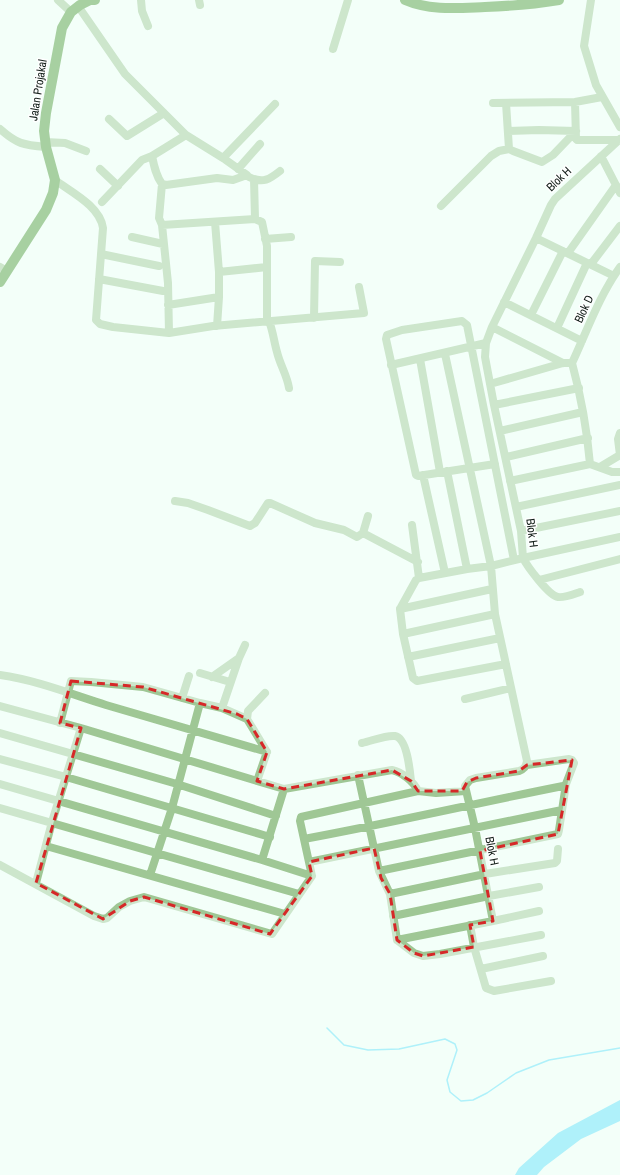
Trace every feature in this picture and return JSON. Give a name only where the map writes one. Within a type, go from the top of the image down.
[{"type":"main road","points":[[75,9],[90,0],[95,0]]},
{"type":"main road","points":[[405,0],[419,5],[439,8],[510,6],[559,0]]},
{"type":"main road","name":"Jalan Projakal","points":[[0,282],[4,269],[46,210],[53,192],[54,180],[44,132],[46,113],[62,28],[75,9]]},
{"type":"street","points":[[58,0],[75,9],[125,74],[186,135],[258,181],[270,179],[280,171]]},
{"type":"street","points":[[141,0],[142,11],[148,26]]},
{"type":"street","points":[[333,49],[348,0]]},
{"type":"street","points":[[591,0],[584,46],[596,85],[620,128]]},
{"type":"street","points":[[493,103],[575,102],[602,97]]},
{"type":"street","points":[[575,102],[576,139],[580,141],[619,140]]},
{"type":"street","points":[[506,103],[509,149]]},
{"type":"street","points":[[223,158],[275,104]]},
{"type":"street","points":[[109,119],[127,136],[164,113]]},
{"type":"street","points":[[0,129],[11,139],[19,143],[65,143],[86,151]]},
{"type":"street","points":[[508,131],[539,130],[576,132]]},
{"type":"street","points":[[441,206],[491,156],[499,151],[509,149],[542,162],[553,155],[576,132]]},
{"type":"street","points":[[102,202],[142,160],[152,156],[186,135]]},
{"type":"street","name":"Blok H","points":[[419,578],[491,566],[523,558],[521,531],[490,384],[486,357],[486,343],[492,327],[551,205],[555,199],[619,140]]},
{"type":"street","points":[[238,169],[260,144]]},
{"type":"street","points":[[152,156],[155,168],[162,184],[159,218],[162,225],[168,284],[169,333]]},
{"type":"street","points":[[601,156],[620,193]]},
{"type":"street","points":[[100,169],[118,186]]},
{"type":"street","points":[[162,184],[166,185],[223,178],[233,180],[251,177]]},
{"type":"street","points":[[251,177],[255,219]]},
{"type":"street","points":[[54,180],[89,205],[102,221],[103,228],[96,320],[100,324],[113,327],[169,333],[217,326],[364,313],[359,287]]},
{"type":"street","points":[[531,315],[565,252],[616,185]]},
{"type":"street","points":[[162,225],[255,219],[262,222],[267,246],[268,321],[275,339],[277,352],[288,381],[289,388]]},
{"type":"street","points":[[214,222],[219,272],[217,326]]},
{"type":"street","points":[[557,328],[589,264],[620,226]]},
{"type":"street","points":[[132,237],[163,244]]},
{"type":"street","points":[[265,239],[291,237]]},
{"type":"street","points":[[536,238],[614,276]]},
{"type":"street","points":[[101,254],[159,266]]},
{"type":"street","points":[[314,318],[315,261],[340,262]]},
{"type":"street","points":[[219,272],[267,267]]},
{"type":"street","name":"Blok D","points":[[572,363],[597,308],[620,267]]},
{"type":"street","points":[[99,279],[163,291]]},
{"type":"street","points":[[168,305],[219,298]]},
{"type":"street","points":[[504,302],[582,341]]},
{"type":"street","points":[[495,464],[418,476],[414,473],[391,365],[386,339],[387,335],[402,330],[462,321],[467,325],[472,347],[514,560]]},
{"type":"street","points":[[492,327],[563,364]]},
{"type":"street","points":[[391,365],[445,354],[486,343]]},
{"type":"street","points":[[445,354],[491,566],[495,614],[527,765]]},
{"type":"street","points":[[420,359],[466,569]]},
{"type":"street","points":[[490,384],[563,364],[572,363],[579,388],[588,438],[590,464]]},
{"type":"street","points":[[494,405],[579,388]]},
{"type":"street","points":[[500,431],[583,412]]},
{"type":"street","points":[[600,467],[620,455],[618,439],[620,433]]},
{"type":"street","points":[[506,457],[588,438]]},
{"type":"street","points":[[510,481],[590,464],[620,474]]},
{"type":"street","points":[[423,475],[445,573]]},
{"type":"street","points":[[516,507],[620,485]]},
{"type":"street","points":[[175,502],[188,503],[250,526],[255,523],[268,503],[270,503],[315,523],[344,530],[357,537],[363,533],[368,516]]},
{"type":"street","points":[[521,531],[620,511]]},
{"type":"street","points":[[412,525],[419,578],[413,584],[400,609],[403,634],[413,678],[417,681],[506,664]]},
{"type":"street","points":[[363,533],[418,562]]},
{"type":"street","points":[[580,592],[558,597],[549,592],[526,565],[523,558],[620,537]]},
{"type":"street","points":[[539,580],[620,559]]},
{"type":"street","points":[[400,609],[492,589]]},
{"type":"street","points":[[403,634],[495,614]]},
{"type":"street","points":[[408,657],[500,638]]},
{"type":"street","points":[[222,708],[230,682],[245,645]]},
{"type":"street","points":[[212,677],[239,658]]},
{"type":"street","points":[[200,673],[230,682]]},
{"type":"street","points":[[0,676],[12,677],[48,686],[193,731],[267,752]]},
{"type":"street","points":[[182,698],[189,676]]},
{"type":"street","points":[[60,723],[71,681],[143,687],[222,708],[247,719],[267,752]]},
{"type":"street","points":[[465,699],[511,688]]},
{"type":"street","points":[[247,719],[248,711],[265,694]]},
{"type":"street","points":[[150,875],[165,833],[200,703]]},
{"type":"street","points":[[0,706],[81,728],[284,789],[392,770],[397,771],[411,781],[418,791]]},
{"type":"street","points":[[36,883],[52,822],[81,728]]},
{"type":"street","points":[[0,734],[177,784],[276,816]]},
{"type":"street","points":[[362,743],[390,736],[397,736],[400,738],[407,756],[411,781]]},
{"type":"street","points":[[257,781],[267,752]]},
{"type":"street","points":[[0,759],[270,837]]},
{"type":"street","points":[[0,865],[36,883],[94,916],[103,919],[107,918],[119,907],[130,901],[144,897],[270,934],[273,932],[312,876],[300,821],[301,817],[418,791],[436,793],[466,790],[465,786],[470,780],[476,778],[518,771],[527,765],[572,760],[573,767],[566,784],[558,834],[379,871]]},
{"type":"street","points":[[358,775],[379,871],[390,894],[397,940],[414,953],[423,956],[541,935]]},
{"type":"street","points":[[0,784],[59,800],[312,876]]},
{"type":"street","points":[[304,839],[369,827],[470,804],[563,786],[566,784]]},
{"type":"street","points":[[262,860],[284,789]]},
{"type":"street","name":"Blok H","points":[[466,790],[476,828],[493,921]]},
{"type":"street","points":[[0,808],[299,894]]},
{"type":"street","points":[[309,862],[562,810]]},
{"type":"street","points":[[46,846],[285,914]]},
{"type":"street","points":[[390,894],[484,874],[555,863],[557,861],[558,849]]},
{"type":"street","points":[[393,916],[539,887]]},
{"type":"street","points":[[397,940],[538,911]]},
{"type":"street","points":[[470,925],[474,947],[486,988],[494,991],[551,981]]},
{"type":"street","points":[[481,969],[543,956]]},
{"type":"highlighted area","points":[[71,681],[143,687],[237,714],[247,719],[267,752],[257,781],[284,789],[392,770],[411,781],[418,791],[462,791],[467,782],[476,778],[519,771],[527,765],[572,760],[558,834],[480,851],[493,921],[470,925],[474,947],[423,956],[414,953],[397,940],[390,894],[381,878],[374,848],[309,862],[312,876],[270,934],[144,897],[130,901],[103,919],[36,883],[81,728],[60,723]]},
{"type":"water","points":[[620,1100],[620,1121],[581,1139],[544,1167],[537,1175],[515,1175],[519,1168],[558,1133]]},
{"type":"waterway","points":[[327,1028],[344,1045],[368,1050],[399,1049],[445,1039],[455,1044],[457,1050],[447,1080],[450,1092],[461,1101],[473,1100],[487,1093],[516,1073],[549,1060],[620,1048]]}]
